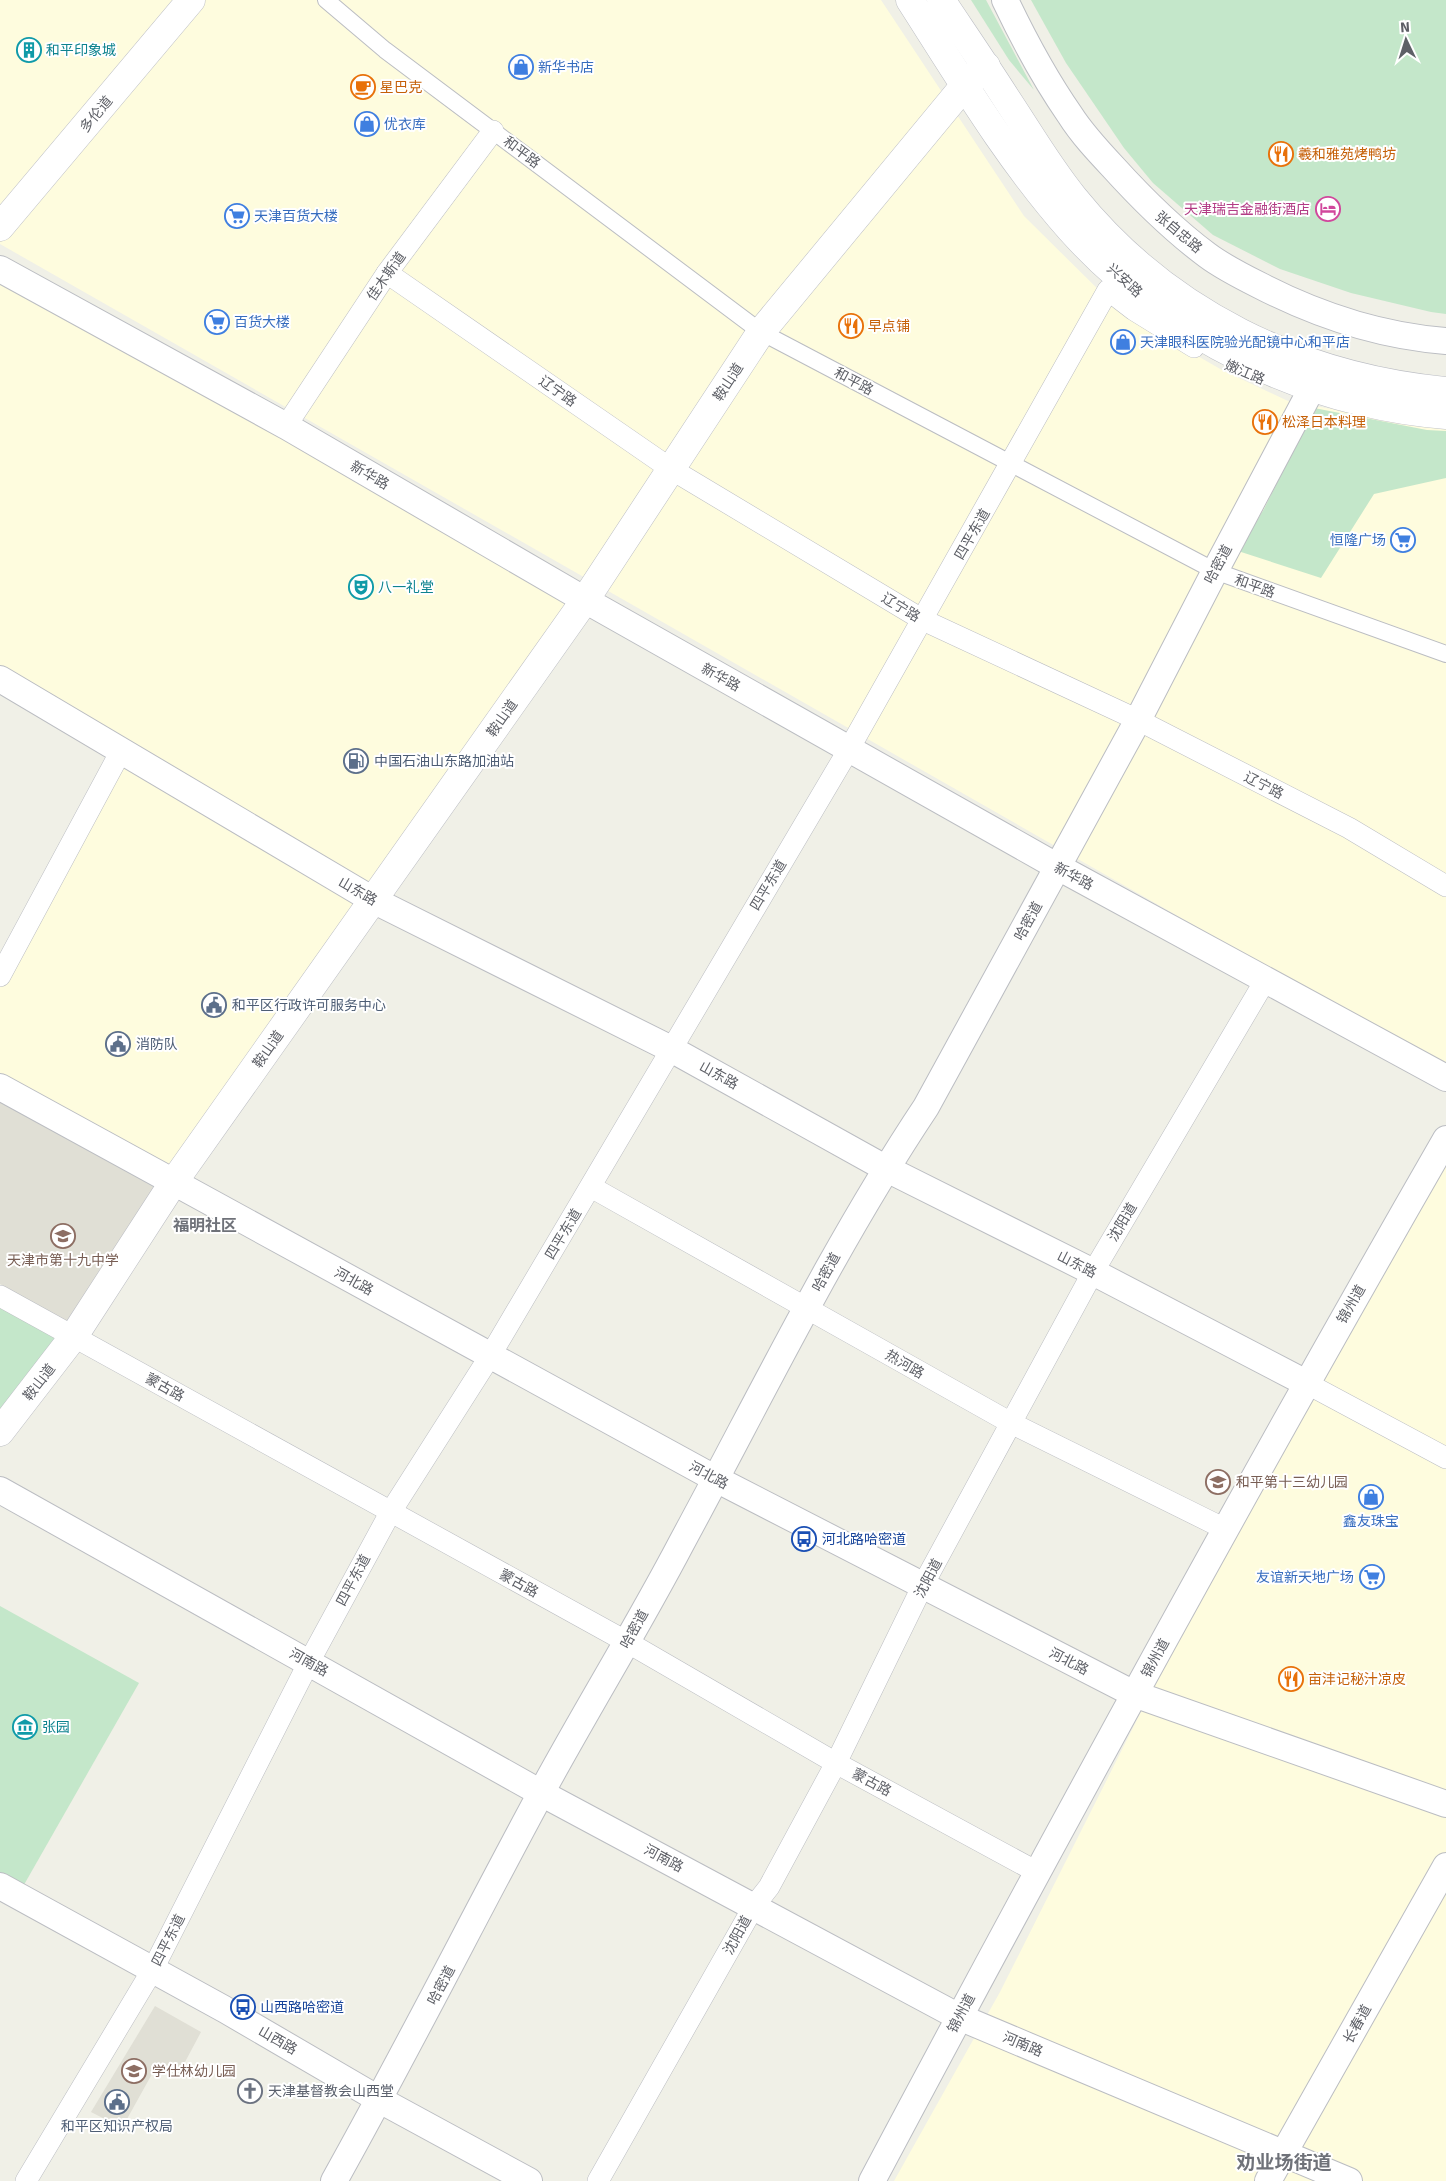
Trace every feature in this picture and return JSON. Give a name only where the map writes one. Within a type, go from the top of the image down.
[{"type":"main road","name":"多伦道","points":[[0,227],[191,0]]},
{"type":"main road","name":"兴安路","points":[[910,0],[983,114],[1039,191],[1076,235],[1125,283],[1173,319],[1205,339],[1238,356],[1316,377],[1394,409],[1446,415]]},
{"type":"main road","name":"兴安路","points":[[941,0],[1042,154],[1074,198],[1113,241],[1184,301],[1242,334],[1286,355],[1316,377],[1381,382],[1446,391]]},
{"type":"main road","name":"鞍山道","points":[[0,1432],[74,1336],[173,1182],[585,600],[761,332],[964,85],[986,66]]},
{"type":"street","name":"和平路","points":[[326,0],[385,50],[761,332],[1215,571],[1446,654]]},
{"type":"street","name":"张自忠路","points":[[1005,0],[1048,82],[1088,138],[1158,215],[1208,256],[1237,274],[1288,300],[1333,317],[1388,333],[1446,341]]},
{"type":"street","name":"佳木斯道","points":[[286,426],[387,273],[493,131]]},
{"type":"street","name":"新华路","points":[[0,270],[286,426],[585,600],[1058,867],[1446,1078]]},
{"type":"street","name":"辽宁路","points":[[387,273],[671,469],[923,620],[1138,720],[1349,828],[1446,886]]},
{"type":"street","name":"嫩江路","points":[[1108,290],[1134,310],[1190,345],[1247,375],[1276,384],[1316,377]]},
{"type":"street","name":"四平东道","points":[[26,2181],[153,1969],[309,1662],[390,1513],[490,1356],[849,749],[1108,290]]},
{"type":"street","name":"哈密道","points":[[334,2181],[380,2100],[541,1793],[627,1642],[806,1308],[886,1168],[926,1107],[1058,867],[1138,720],[1316,377]]},
{"type":"street","name":"山东路","points":[[0,679],[373,900],[671,1049],[886,1168],[1092,1272],[1446,1458]]},
{"type":"street","points":[[0,976],[121,751]]},
{"type":"street","name":"沈阳道","points":[[598,2181],[754,1906],[769,1887],[836,1763],[923,1585],[1092,1272],[1266,979]]},
{"type":"street","name":"河北路","points":[[0,1087],[716,1479],[1134,1694],[1446,1804]]},
{"type":"street","name":"锦州道","points":[[872,2181],[1134,1694],[1306,1383],[1446,1139]]},
{"type":"street","name":"热河路","points":[[591,1186],[1011,1424],[1226,1529]]},
{"type":"street","name":"蒙古路","points":[[0,1296],[390,1513],[627,1642],[836,1763],[1038,1872]]},
{"type":"street","name":"河南路","points":[[0,1490],[541,1793],[959,2017],[1349,2181]]},
{"type":"street","name":"长春道","points":[[1268,2181],[1446,1866]]},
{"type":"street","name":"山西路","points":[[0,1886],[153,1969],[380,2100],[529,2181]]},
{"type":"shaded area","points":[[0,0],[881,0],[1024,216],[1121,312],[1222,370],[1288,401],[1391,420],[1446,426],[1446,1069],[0,244]]},
{"type":"shaded area","points":[[0,271],[576,600],[169,1176],[0,1087],[0,965],[116,747],[0,677]]},
{"type":"shaded area","name":"天津市第十九中学","points":[[0,1099],[158,1187],[69,1323],[0,1284]]},
{"type":"shaded area","points":[[1446,1156],[1446,2181],[894,2181],[1000,1992],[1149,1696],[1307,1401]]},
{"type":"shaded area","name":"学仕林幼儿园","points":[[155,2006],[201,2032],[177,2077],[157,2065],[122,2128],[91,2112]]},
{"type":"green space","points":[[971,0],[986,0],[1034,90],[1009,60]]},
{"type":"green space","points":[[1031,0],[1446,0],[1446,314],[1351,293],[1280,269],[1213,235],[1153,183],[1124,148],[1066,63]]},
{"type":"green space","points":[[1314,408],[1427,430],[1446,431],[1446,478],[1374,494],[1321,578],[1238,551],[1264,509]]},
{"type":"green space","points":[[0,1307],[64,1342],[0,1432]]},
{"type":"green space","name":"张园","points":[[0,1606],[139,1683],[21,1890],[0,1879]]},
{"type":"place","name":"和平印象城","points":[[29,50]]},
{"type":"place","name":"新华书店","points":[[521,67]]},
{"type":"place","name":"星巴克","points":[[363,87]]},
{"type":"place","name":"优衣库","points":[[367,124]]},
{"type":"place","name":"羲和雅苑烤鸭坊","points":[[1281,154]]},
{"type":"place","name":"天津瑞吉金融街酒店","points":[[1328,209]]},
{"type":"place","name":"天津百货大楼","points":[[237,216]]},
{"type":"place","name":"百货大楼","points":[[217,322]]},
{"type":"place","name":"早点铺","points":[[851,326]]},
{"type":"place","name":"天津眼科医院验光配镜中心和平店","points":[[1123,342]]},
{"type":"place","name":"松泽日本料理","points":[[1265,422]]},
{"type":"place","name":"恒隆广场","points":[[1403,540]]},
{"type":"place","name":"八一礼堂","points":[[361,587]]},
{"type":"place","name":"中国石油山东路加油站","points":[[356,761]]},
{"type":"place","name":"和平区行政许可服务中心","points":[[214,1005]]},
{"type":"place","name":"消防队","points":[[118,1044]]},
{"type":"place","name":"天津市第十九中学","points":[[63,1236]]},
{"type":"place","name":"和平第十三幼儿园","points":[[1218,1482]]},
{"type":"place","name":"鑫友珠宝","points":[[1371,1497]]},
{"type":"place","name":"河北路哈密道","points":[[804,1539]]},
{"type":"place","name":"友谊新天地广场","points":[[1372,1577]]},
{"type":"place","name":"亩沣记秘汁凉皮","points":[[1291,1679]]},
{"type":"place","name":"张园","points":[[25,1727]]},
{"type":"place","name":"山西路哈密道","points":[[243,2007]]},
{"type":"place","name":"学仕林幼儿园","points":[[134,2071]]},
{"type":"place","name":"天津基督教会山西堂","points":[[250,2091]]},
{"type":"place","name":"和平区知识产权局","points":[[117,2102]]},
{"type":"district","name":"福明社区","points":[[205,1225]]},
{"type":"district","name":"劝业场街道","points":[[1284,2162]]}]
